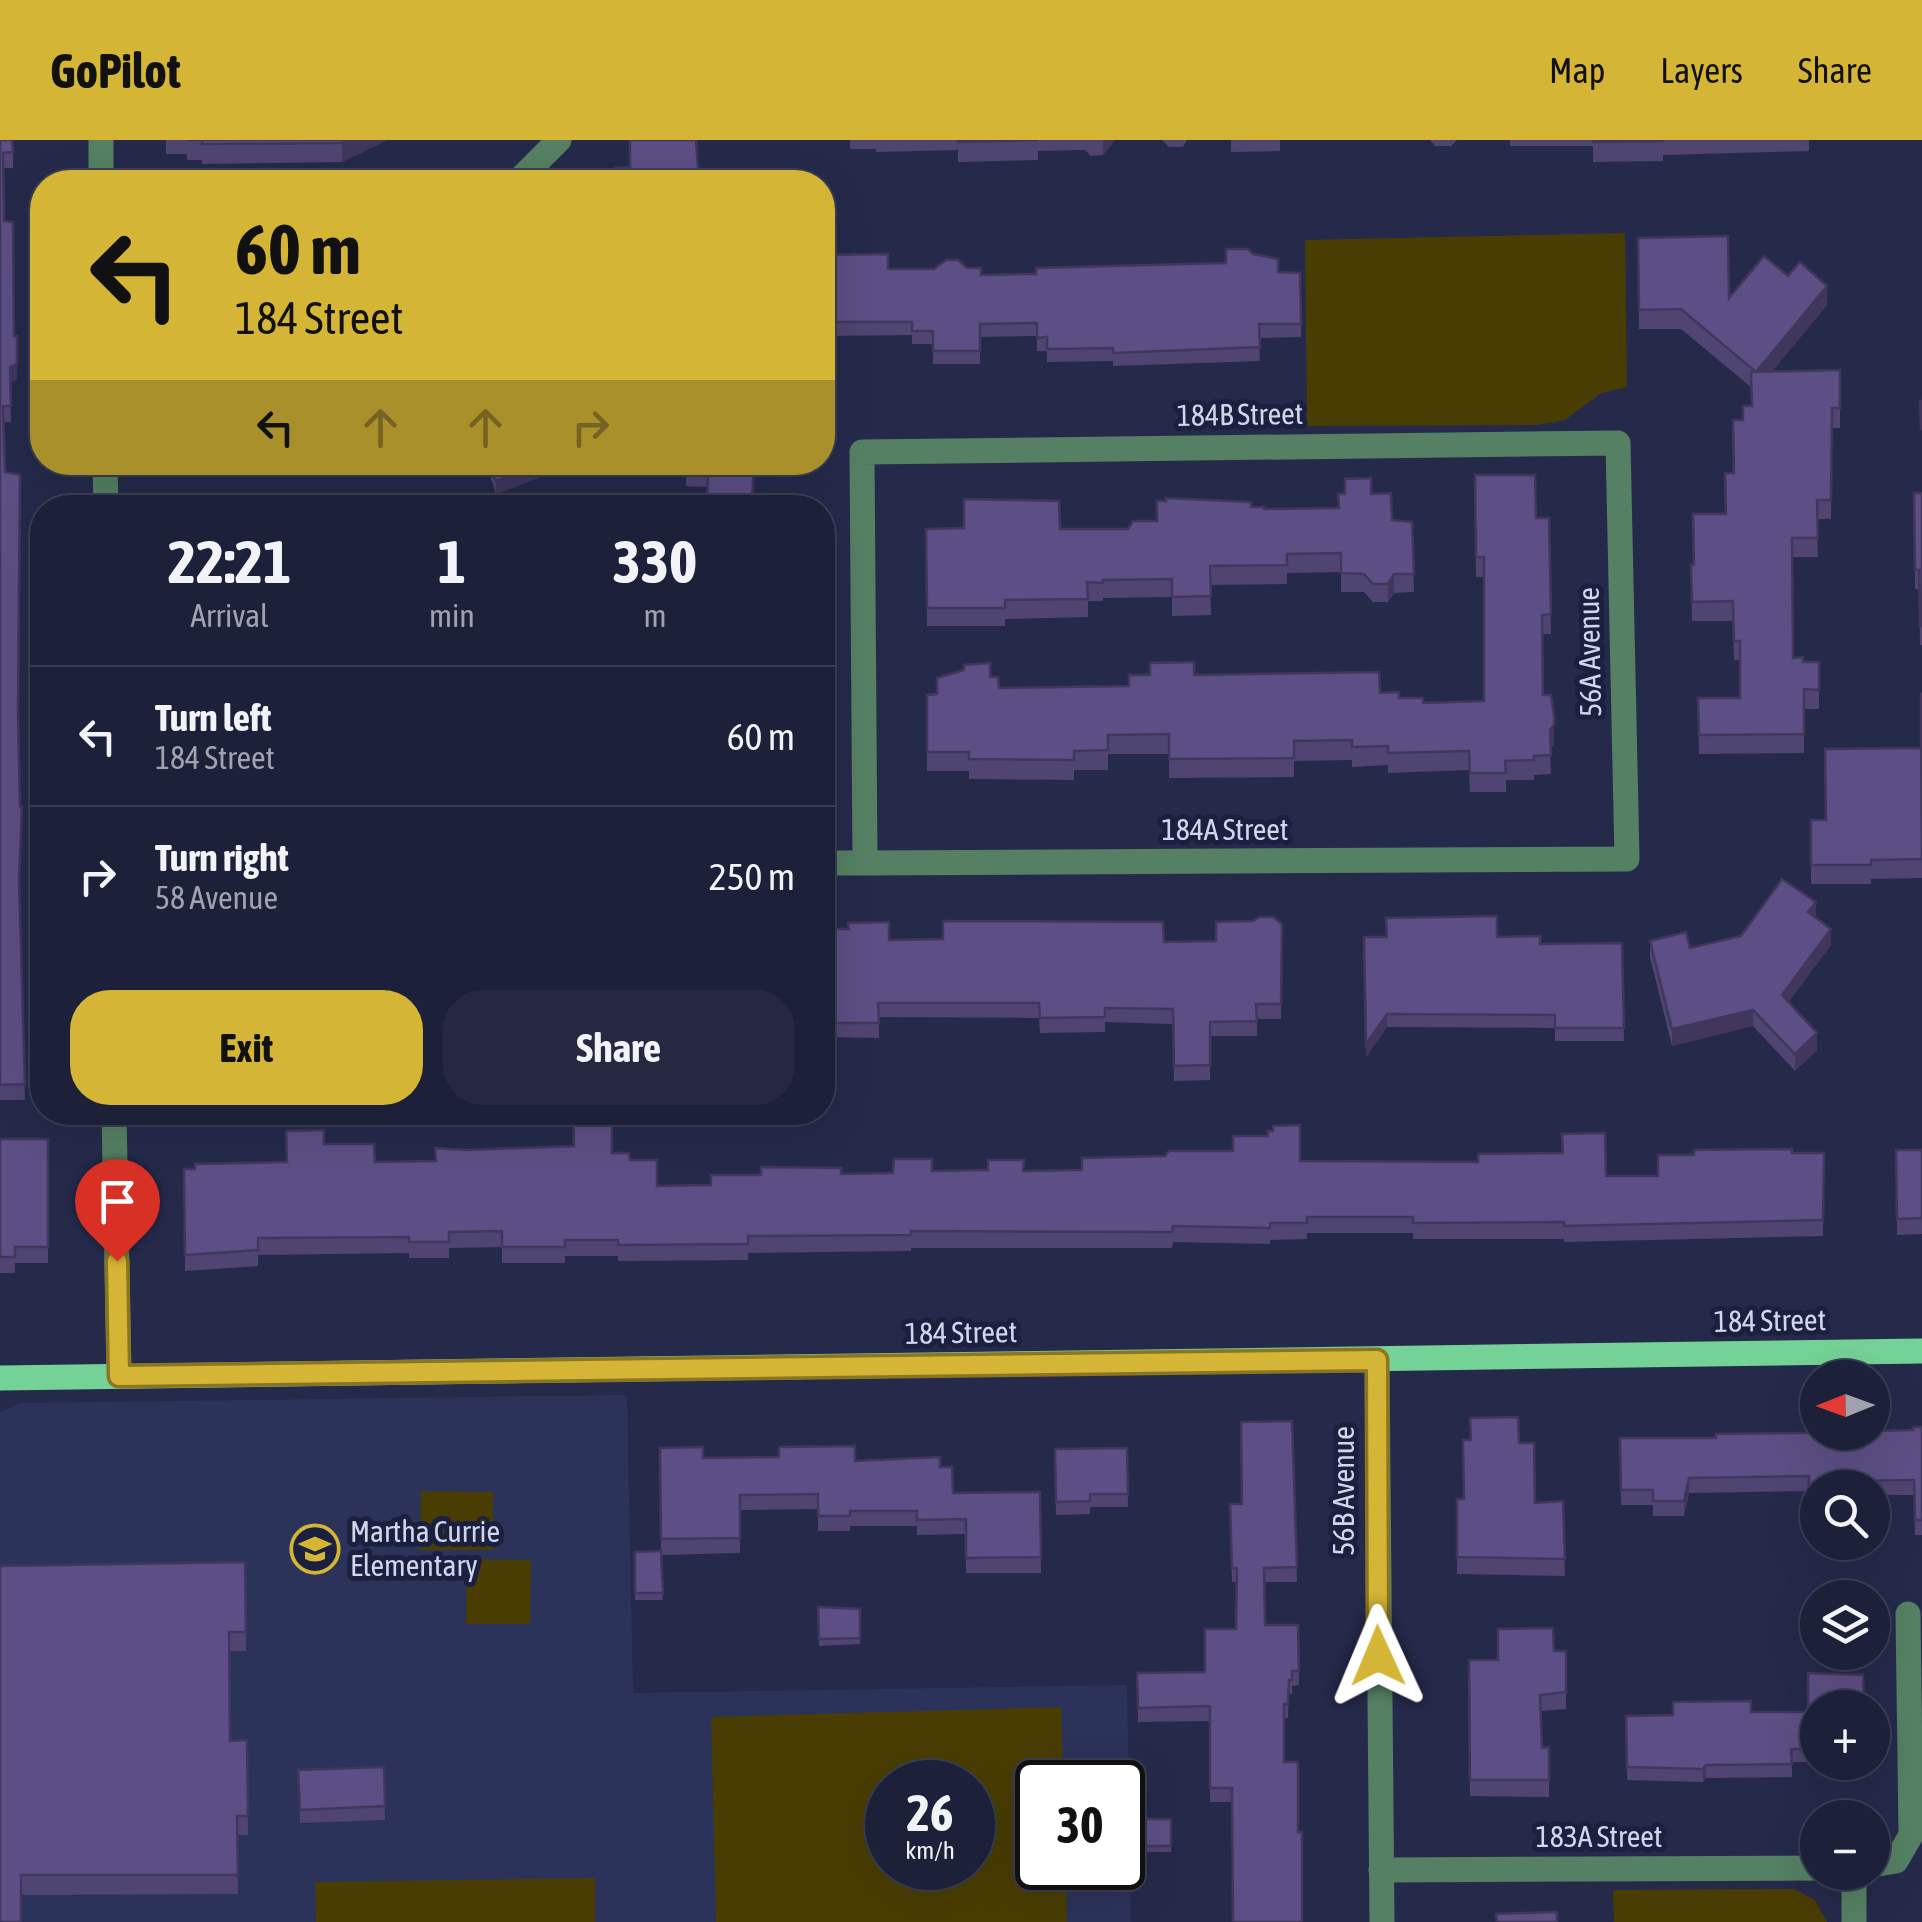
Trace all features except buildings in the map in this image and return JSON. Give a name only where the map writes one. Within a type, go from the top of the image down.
[{"type":"main road","name":"184 Street","points":[[0,1378],[1922,1351]]},
{"type":"street","points":[[101,140],[102,170]]},
{"type":"street","points":[[529,170],[559,140]]},
{"type":"street","name":"184B Street","points":[[865,864],[862,452],[1618,443]]},
{"type":"street","name":"56A Avenue","points":[[1618,443],[1627,859]]},
{"type":"street","name":"184A Street","points":[[835,863],[1627,859]]},
{"type":"street","points":[[114,1125],[119,1376]]},
{"type":"street","name":"56B Avenue","points":[[1377,1360],[1382,1922]]},
{"type":"street","points":[[1890,1862],[1896,1861],[1911,1834],[1908,1614]]},
{"type":"street","name":"183A Street","points":[[1381,1870],[1800,1868]]},
{"type":"street","points":[[1854,1890],[1854,1922]]},
{"type":"shaded area","points":[[1625,233],[1627,387],[1601,393],[1565,420],[1537,425],[1307,426],[1305,240]]},
{"type":"shaded area","name":"Martha Currie Elementary","points":[[627,1395],[633,1693],[1127,1685],[1128,1760],[1015,1760],[1015,1890],[1130,1890],[1131,1922],[0,1922],[0,1413],[20,1403]]},
{"type":"shaded area","points":[[421,1491],[493,1492],[493,1550],[420,1550]]},
{"type":"shaded area","points":[[467,1559],[531,1560],[530,1624],[466,1624]]},
{"type":"shaded area","points":[[1061,1707],[1062,1760],[1015,1760],[1015,1890],[1066,1890],[1067,1922],[716,1922],[711,1717]]},
{"type":"shaded area","points":[[595,1878],[595,1922],[316,1922],[315,1882]]},
{"type":"shaded area","points":[[1794,1889],[1815,1900],[1827,1922],[1614,1922],[1613,1890]]},
{"type":"place","name":"Martha Currie Elementary","points":[[315,1549]]},
{"type":"route","points":[[117,1261],[119,1376],[1377,1360],[1378,1656]]}]
